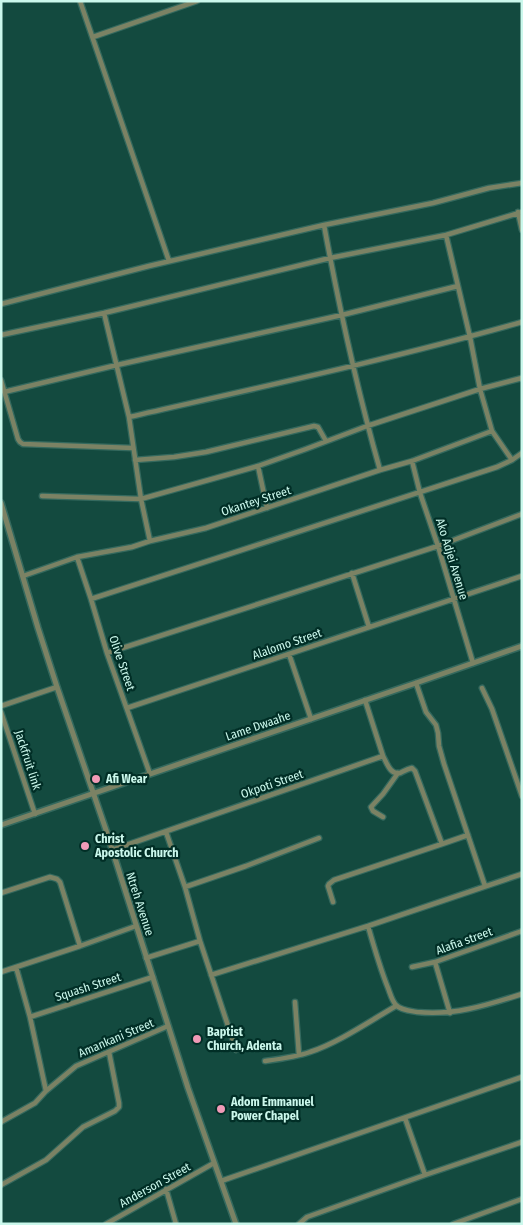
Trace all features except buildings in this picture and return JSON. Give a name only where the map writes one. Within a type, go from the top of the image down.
[{"type":"street","points":[[80,1],[169,261]]},
{"type":"street","points":[[93,37],[197,1]]},
{"type":"street","points":[[1,304],[169,261],[324,225],[433,203],[490,188],[522,183]]},
{"type":"street","points":[[1,335],[104,314],[330,258],[446,235],[520,212],[522,230]]},
{"type":"street","points":[[324,225],[367,426],[380,470]]},
{"type":"street","points":[[446,235],[480,388],[492,431],[512,460]]},
{"type":"street","points":[[4,392],[342,315],[458,286]]},
{"type":"street","points":[[104,314],[129,416],[141,499],[150,541]]},
{"type":"street","points":[[129,416],[354,367],[522,322]]},
{"type":"street","points":[[42,496],[141,499],[258,466],[367,426],[480,388],[522,378]]},
{"type":"street","points":[[1,380],[18,439],[23,444],[133,448]]},
{"type":"street","points":[[136,460],[206,452],[314,426],[318,427],[326,441]]},
{"type":"street","name":"Okantey Street","points":[[23,576],[76,557],[132,547],[206,528],[412,461],[492,431]]},
{"type":"street","points":[[91,599],[497,467],[522,453]]},
{"type":"street","name":"Ako Adjei Avenue","points":[[412,461],[473,663]]},
{"type":"street","points":[[258,466],[267,508]]},
{"type":"street","name":"Ntreh Avenue","points":[[1,503],[57,687],[112,850],[168,1026],[236,1224]]},
{"type":"street","points":[[107,653],[438,546],[522,514]]},
{"type":"street","name":"Olive Street","points":[[76,557],[107,653],[150,774]]},
{"type":"street","points":[[352,573],[369,627]]},
{"type":"street","name":"Alalomo Street","points":[[127,708],[522,576]]},
{"type":"street","name":"Lame Dwaahe","points":[[1,825],[522,646]]},
{"type":"street","points":[[289,654],[311,718]]},
{"type":"street","points":[[416,683],[426,712],[438,733],[444,764],[486,886]]},
{"type":"street","points":[[1,706],[57,687]]},
{"type":"street","points":[[482,688],[492,709],[522,796]]},
{"type":"street","points":[[365,700],[389,768],[394,773],[398,773]]},
{"type":"street","name":"Jackfruit link","points":[[1,712],[35,814]]},
{"type":"street","name":"Okpoti Street","points":[[112,850],[384,756]]},
{"type":"street","points":[[383,817],[373,812],[371,807],[398,773],[412,768],[415,771],[442,844]]},
{"type":"street","points":[[166,832],[236,1050]]},
{"type":"street","points":[[333,902],[328,886],[334,880],[468,835]]},
{"type":"street","points":[[185,887],[319,838]]},
{"type":"street","points":[[211,974],[368,926],[522,874]]},
{"type":"street","points":[[1,892],[50,877],[57,879],[60,882],[80,946]]},
{"type":"street","points":[[1,972],[136,926]]},
{"type":"street","points":[[368,926],[379,965],[391,997],[396,1006],[402,1009],[426,1013],[450,1012],[482,1006],[522,994]]},
{"type":"street","name":"Alafia street","points":[[450,1012],[435,962],[522,931]]},
{"type":"street","points":[[146,958],[200,941]]},
{"type":"street","points":[[412,967],[435,962]]},
{"type":"street","points":[[16,967],[30,1017],[46,1091]]},
{"type":"street","name":"Squash Street","points":[[30,1017],[153,977]]},
{"type":"street","points":[[294,1002],[299,1055]]},
{"type":"street","points":[[265,1061],[312,1052],[396,1006]]},
{"type":"street","name":"Amankani Street","points":[[1,1122],[35,1103],[46,1091],[76,1066],[168,1026]]},
{"type":"street","points":[[1,1184],[46,1160],[83,1126],[115,1111],[119,1103],[109,1052]]},
{"type":"street","points":[[221,1181],[522,1077]]},
{"type":"street","points":[[405,1118],[424,1175]]},
{"type":"street","points":[[299,1224],[307,1217],[522,1142]]},
{"type":"street","name":"Anderson Street","points":[[106,1224],[214,1163]]},
{"type":"street","points":[[166,1189],[176,1224]]},
{"type":"street","points":[[453,1224],[522,1200]]},
{"type":"place","name":"Afi Wear","points":[[96,779]]},
{"type":"place","name":"Christ Apostolic Church","points":[[85,846]]},
{"type":"place","name":"Baptist Church, Adenta","points":[[197,1039]]},
{"type":"place","name":"Adom Emmanuel Power Chapel","points":[[221,1109]]}]
